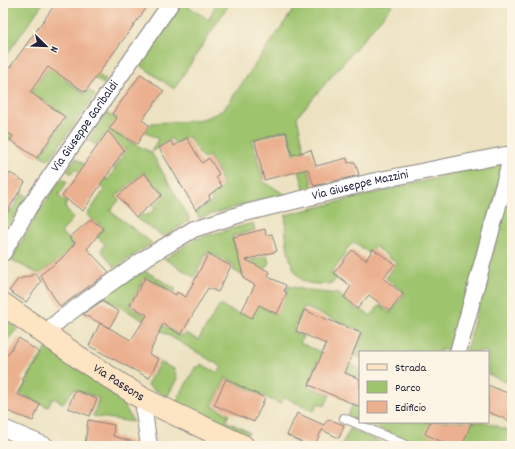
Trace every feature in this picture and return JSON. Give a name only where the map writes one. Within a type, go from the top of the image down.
[{"type":"street","name":"Via Giuseppe Garibaldi","points":[[3,253],[29,207],[171,3]]},
{"type":"street","name":"Via Giuseppe Mazzini","points":[[45,334],[62,318],[147,257],[194,229],[241,214],[375,181],[505,155],[510,162],[458,351]]},
{"type":"street","name":"Via Passons","points":[[3,304],[45,334],[145,400],[243,446]]},
{"type":"street","points":[[145,400],[144,412],[149,446]]},
{"type":"street","points":[[3,428],[46,446]]},
{"type":"lane","points":[[344,418],[408,446]]},
{"type":"green space","points":[[3,3],[43,3],[3,60]]},
{"type":"green space","points":[[95,3],[70,54],[106,80],[103,84],[76,65],[65,80],[85,94],[89,90],[95,95],[49,160],[40,155],[67,117],[40,98],[3,149],[3,131]]},
{"type":"green space","points":[[183,3],[209,20],[216,3],[230,3],[174,89],[140,65]]},
{"type":"green space","points":[[298,3],[394,3],[297,117],[313,190],[305,191],[287,130],[252,140],[264,182],[286,195],[259,200],[199,218],[196,212],[212,202],[211,196],[224,186],[219,177],[220,174],[209,156],[203,159],[188,136],[175,143],[171,139],[151,152],[158,139],[145,132],[152,123],[181,122],[200,119],[209,117],[225,108]]},
{"type":"green space","points":[[107,113],[126,125],[131,135],[128,141],[151,152],[190,220],[164,237],[137,219],[143,214],[146,216],[156,208],[154,205],[165,196],[144,172],[116,196],[119,200],[110,211],[152,243],[115,268],[101,250],[105,244],[97,237],[104,228],[87,215],[105,189],[75,169],[72,174],[67,171],[75,158],[108,180],[126,150],[104,135],[96,145],[88,140]]},
{"type":"green space","points":[[501,162],[503,170],[451,351],[441,349],[440,351],[359,351],[359,358],[354,355],[364,332],[304,307],[293,332],[303,336],[300,343],[359,369],[359,378],[318,361],[307,386],[330,395],[325,406],[318,403],[314,411],[284,397],[280,404],[226,378],[212,406],[229,414],[226,421],[249,432],[247,435],[176,402],[196,366],[199,368],[201,364],[218,373],[222,367],[102,296],[145,271],[176,289],[174,293],[145,277],[129,306],[183,337],[186,333],[198,340],[220,305],[241,315],[255,289],[270,296],[264,309],[275,314],[289,286],[308,291],[339,294],[358,311],[360,309],[371,316],[380,305],[390,313],[405,293],[386,278],[397,263],[374,246],[369,253],[354,242],[345,251],[347,253],[331,273],[337,278],[334,282],[330,284],[314,284],[306,282],[297,275],[290,259],[286,240],[286,215]]},
{"type":"green space","points":[[62,178],[67,182],[58,196],[67,202],[65,207],[73,218],[61,233],[74,243],[61,259],[39,274],[11,260],[37,214]]},
{"type":"green space","points":[[512,180],[512,363],[506,382],[489,374],[489,351],[466,351]]},
{"type":"green space","points":[[22,193],[27,196],[3,237],[3,214],[11,211]]},
{"type":"green space","points":[[253,223],[255,230],[232,236],[237,254],[247,256],[249,261],[267,256],[269,262],[264,272],[248,265],[242,275],[233,270],[235,266],[207,252],[194,277],[165,259],[195,239]]},
{"type":"green space","points":[[3,317],[18,328],[3,345]]},
{"type":"green space","points":[[47,348],[122,401],[133,422],[93,416],[99,398],[74,389],[63,403],[53,398],[48,407],[20,394],[30,376],[28,374]]},
{"type":"green space","points":[[160,362],[174,369],[177,379],[167,397],[147,385]]},
{"type":"green space","points":[[352,405],[359,408],[359,420],[348,416]]},
{"type":"green space","points":[[366,423],[489,423],[512,432],[512,446],[421,446]]},
{"type":"green space","points":[[350,429],[389,446],[369,444],[368,446],[341,446]]},
{"type":"building","points":[[56,3],[150,3],[85,92],[48,67],[30,92],[65,117],[37,158],[10,140],[13,136],[3,130],[3,77]]},
{"type":"building","points":[[141,74],[164,91],[142,120],[149,125],[137,144],[109,129],[117,118],[112,114]]},
{"type":"building","points":[[108,131],[124,150],[83,211],[62,196]]},
{"type":"building","points":[[286,132],[292,155],[311,150],[316,166],[347,158],[348,163],[355,162],[359,175],[314,186],[308,169],[264,180],[255,141]]},
{"type":"building","points":[[187,138],[202,163],[209,158],[219,174],[216,177],[222,186],[209,195],[210,199],[196,210],[159,148],[171,141],[174,146]]},
{"type":"building","points":[[10,173],[25,182],[3,219],[3,185]]},
{"type":"building","points":[[144,173],[162,195],[136,217],[118,196]]},
{"type":"building","points":[[91,219],[103,229],[87,249],[109,272],[60,307],[40,275],[61,259],[75,243],[69,238]]},
{"type":"building","points":[[265,229],[266,235],[272,234],[277,251],[246,260],[270,272],[268,277],[286,285],[284,291],[287,293],[277,314],[259,305],[252,318],[241,312],[255,285],[244,279],[233,237]]},
{"type":"building","points":[[373,249],[395,264],[383,278],[403,294],[390,311],[369,295],[357,309],[344,297],[351,286],[334,273],[352,250],[366,260]]},
{"type":"building","points":[[208,254],[231,266],[218,292],[208,288],[181,335],[163,324],[149,354],[159,359],[149,378],[89,346],[100,323],[131,340],[147,315],[130,305],[145,278],[176,295],[177,292],[186,297]]},
{"type":"building","points":[[36,273],[41,282],[26,302],[9,291],[18,279]]},
{"type":"building","points":[[102,301],[119,312],[109,328],[83,314]]},
{"type":"building","points":[[304,310],[361,333],[345,373],[359,379],[359,407],[309,385],[326,344],[296,331]]},
{"type":"building","points":[[19,338],[40,353],[21,379],[24,381],[17,394],[40,404],[33,421],[7,411],[3,417],[3,361]]},
{"type":"building","points":[[226,379],[265,398],[254,422],[214,405]]},
{"type":"building","points":[[489,385],[512,395],[512,422],[489,412]]},
{"type":"building","points":[[75,390],[97,399],[90,416],[68,408]]},
{"type":"building","points":[[297,413],[324,425],[328,419],[344,425],[339,438],[322,430],[314,446],[309,446],[287,435]]},
{"type":"building","points":[[88,420],[114,425],[113,436],[137,443],[137,446],[85,446]]},
{"type":"building","points":[[430,423],[472,423],[462,446],[451,446],[425,434]]}]
